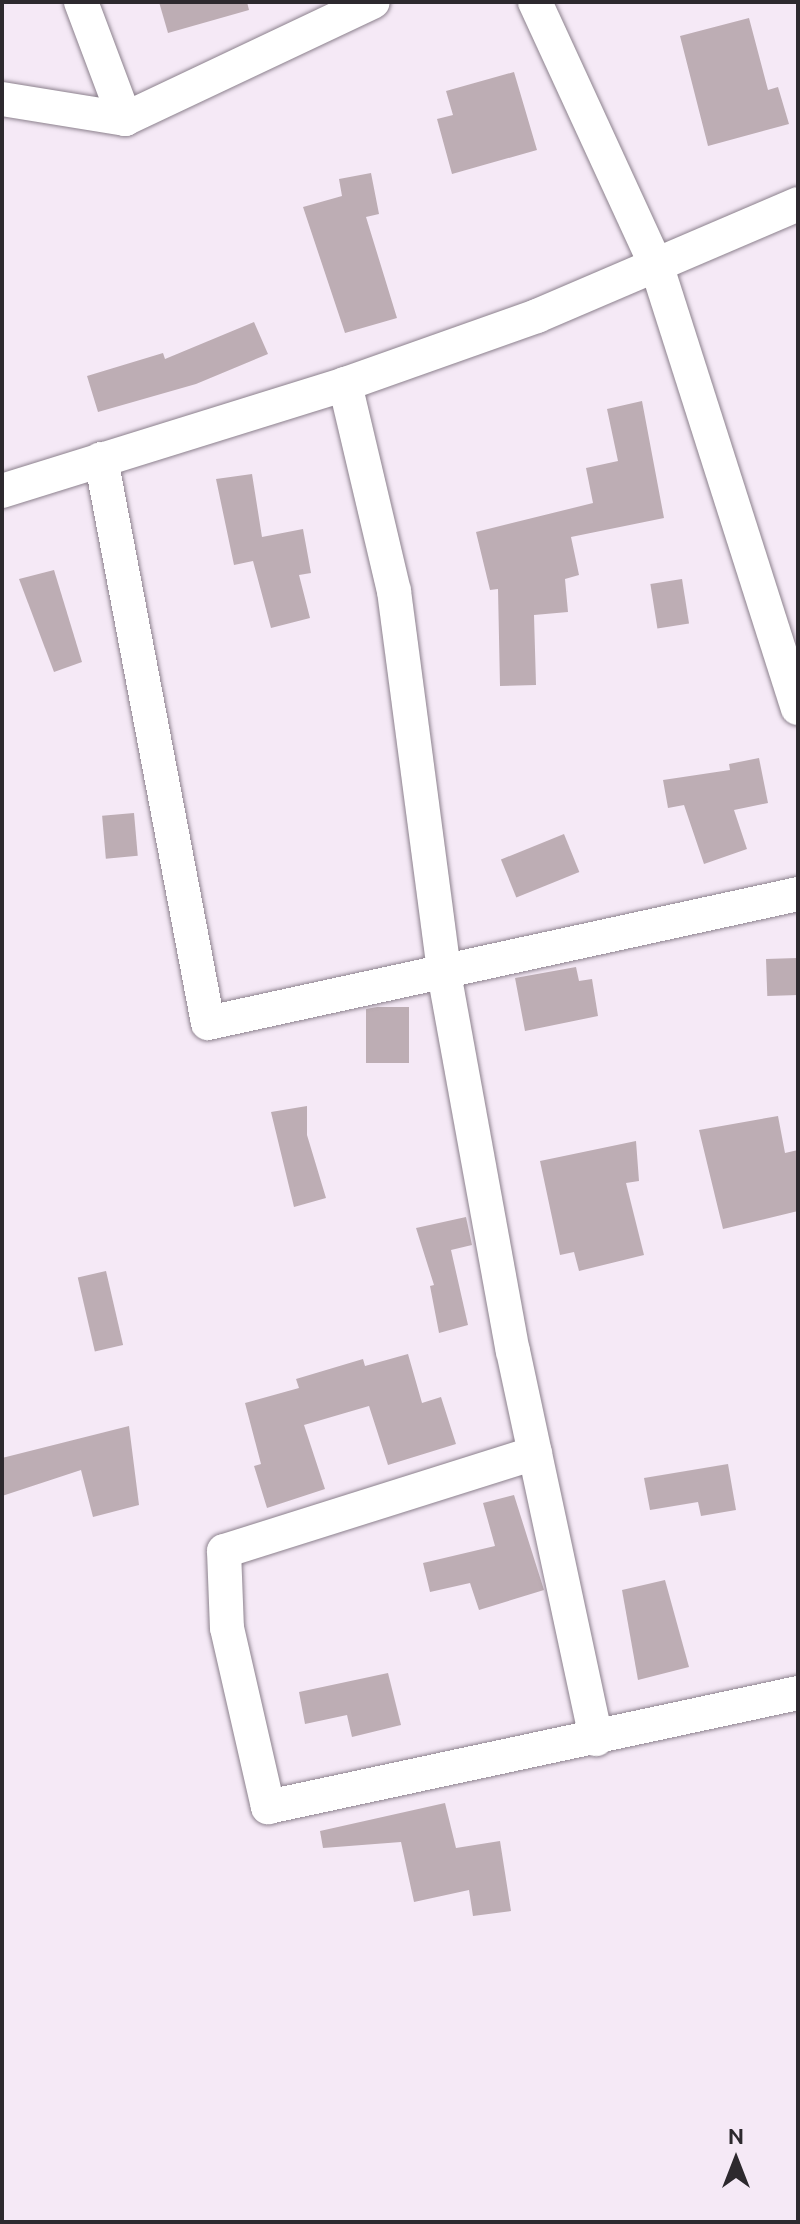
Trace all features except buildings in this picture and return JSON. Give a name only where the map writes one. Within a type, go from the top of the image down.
[{"type":"street","points":[[81,2],[125,119]]},
{"type":"street","points":[[2,99],[125,119],[373,2]]},
{"type":"street","points":[[535,2],[657,267],[798,708]]},
{"type":"street","points":[[2,491],[345,384],[657,267],[798,204]]},
{"type":"street","points":[[345,384],[394,591],[444,973],[535,1453],[596,1739]]},
{"type":"street","points":[[101,459],[208,1023],[798,894]]},
{"type":"street","points":[[535,1453],[224,1551],[227,1628],[268,1807],[596,1739],[798,1693]]}]
